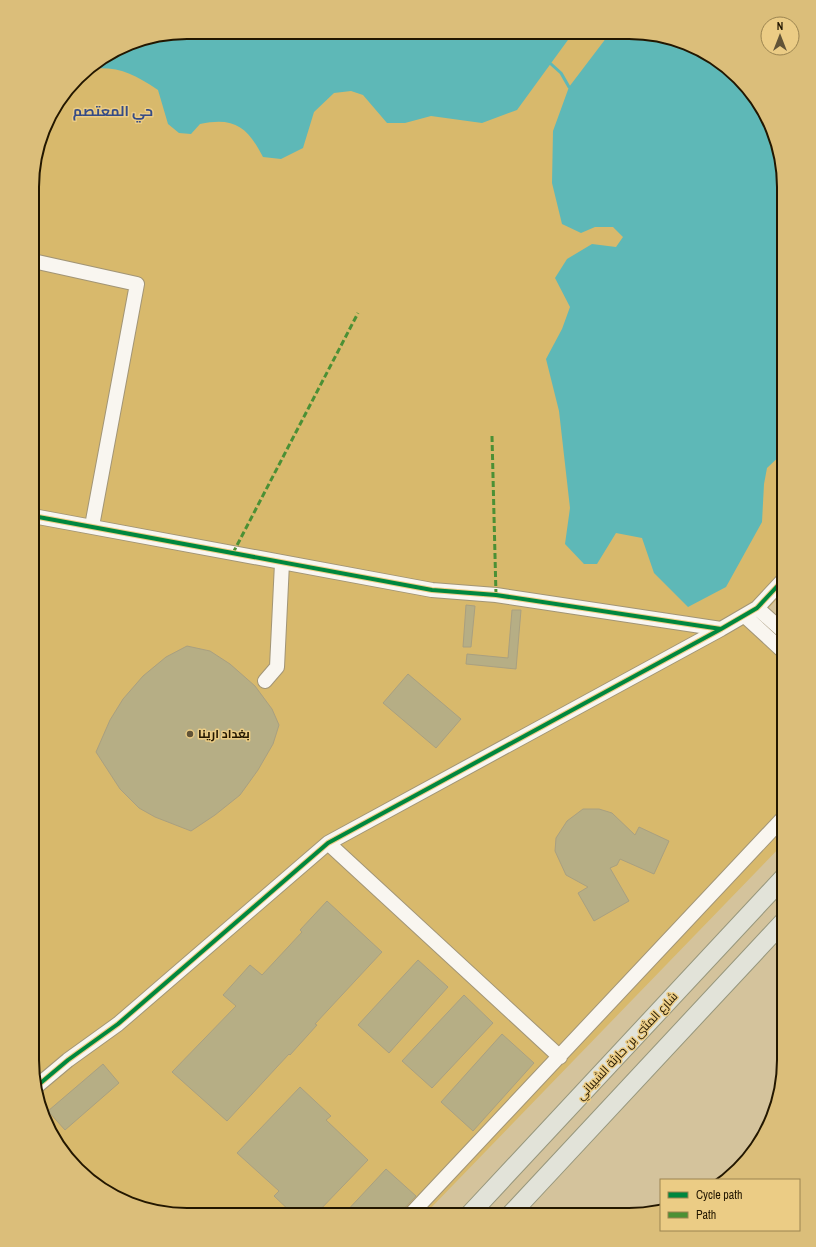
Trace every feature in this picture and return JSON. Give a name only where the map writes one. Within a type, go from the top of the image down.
[{"type":"main road","name":"شارع المثنى بن حارثة الشيباني","points":[[475,1208],[777,884]]},
{"type":"main road","points":[[517,1208],[777,929]]},
{"type":"street","points":[[39,262],[137,284],[92,526]]},
{"type":"street","points":[[39,517],[432,590],[496,595],[722,629]]},
{"type":"street","points":[[265,681],[277,667],[282,563]]},
{"type":"street","points":[[41,1083],[68,1060],[118,1024],[328,843],[722,629],[757,608],[777,587]]},
{"type":"street","points":[[757,608],[777,626]]},
{"type":"street","points":[[744,616],[777,646]]},
{"type":"street","points":[[417,1208],[777,825]]},
{"type":"street","points":[[328,843],[560,1057]]},
{"type":"shaded area","points":[[177,39],[639,39],[668,44],[695,54],[711,64],[734,82],[752,105],[762,121],[772,148],[777,177],[777,599],[767,610],[777,619],[777,850],[431,1208],[167,1207],[148,1203],[121,1193],[105,1183],[82,1165],[64,1142],[54,1126],[44,1099],[39,1070],[39,177],[44,148],[54,121],[64,105],[82,82],[105,64],[121,54],[148,44]]},
{"type":"water","points":[[177,39],[569,39],[517,110],[482,123],[431,116],[405,123],[387,123],[363,95],[351,91],[334,93],[314,112],[303,148],[281,159],[263,157],[251,138],[239,127],[231,123],[212,122],[200,124],[191,134],[179,133],[168,124],[158,90],[133,75],[99,68],[130,50],[148,44]]},
{"type":"water","points":[[605,39],[639,39],[668,44],[695,54],[711,64],[734,82],[752,105],[762,121],[772,148],[777,177],[777,459],[767,468],[764,484],[762,522],[726,587],[688,607],[654,573],[642,538],[616,533],[597,564],[584,564],[565,544],[570,508],[559,411],[546,359],[562,329],[570,307],[555,278],[567,259],[592,244],[616,247],[623,237],[613,227],[595,227],[581,233],[562,224],[552,183],[553,131],[569,87]]},
{"type":"building","points":[[466,605],[475,606],[471,647],[463,647]]},
{"type":"building","points":[[512,610],[521,610],[516,669],[466,664],[467,654],[508,658]]},
{"type":"building","name":"بغداد ارينا","points":[[187,646],[210,651],[230,664],[255,686],[272,709],[279,725],[273,744],[258,770],[240,795],[215,815],[191,831],[155,817],[139,808],[120,789],[96,752],[110,720],[123,699],[143,676],[166,657]]},
{"type":"building","points":[[408,674],[461,719],[436,748],[383,703]]},
{"type":"building","points":[[583,809],[599,809],[612,813],[635,835],[639,827],[669,841],[654,874],[620,859],[617,865],[610,868],[629,901],[594,921],[578,893],[588,887],[566,875],[555,851],[556,838],[567,821]]},
{"type":"building","points":[[327,901],[382,952],[315,1024],[317,1025],[290,1055],[289,1054],[227,1121],[172,1072],[236,1006],[223,995],[250,965],[262,975],[302,932],[300,930]]},
{"type":"building","points":[[418,960],[448,987],[389,1053],[358,1025]]},
{"type":"building","points":[[464,995],[493,1023],[432,1088],[402,1061]]},
{"type":"building","points":[[502,1034],[534,1063],[473,1131],[441,1102]]},
{"type":"building","points":[[103,1064],[119,1083],[65,1130],[48,1111]]},
{"type":"building","points":[[300,1087],[331,1116],[326,1120],[368,1160],[322,1208],[287,1208],[274,1196],[279,1191],[237,1153]]},
{"type":"building","points":[[386,1169],[416,1196],[405,1208],[350,1208]]},
{"type":"waterway","points":[[551,64],[561,73],[569,87]]},
{"type":"marked path","points":[[233,553],[358,313]]},
{"type":"marked path","points":[[492,436],[496,595]]},
{"type":"cycle path","points":[[39,517],[432,590],[496,595],[721,629],[757,608],[777,587]]},
{"type":"cycle path","points":[[41,1083],[68,1060],[118,1024],[328,843],[721,629]]},
{"type":"place","name":"بغداد ارينا","points":[[190,734]]},
{"type":"district","name":"حي المعتصم","points":[[113,111]]}]
